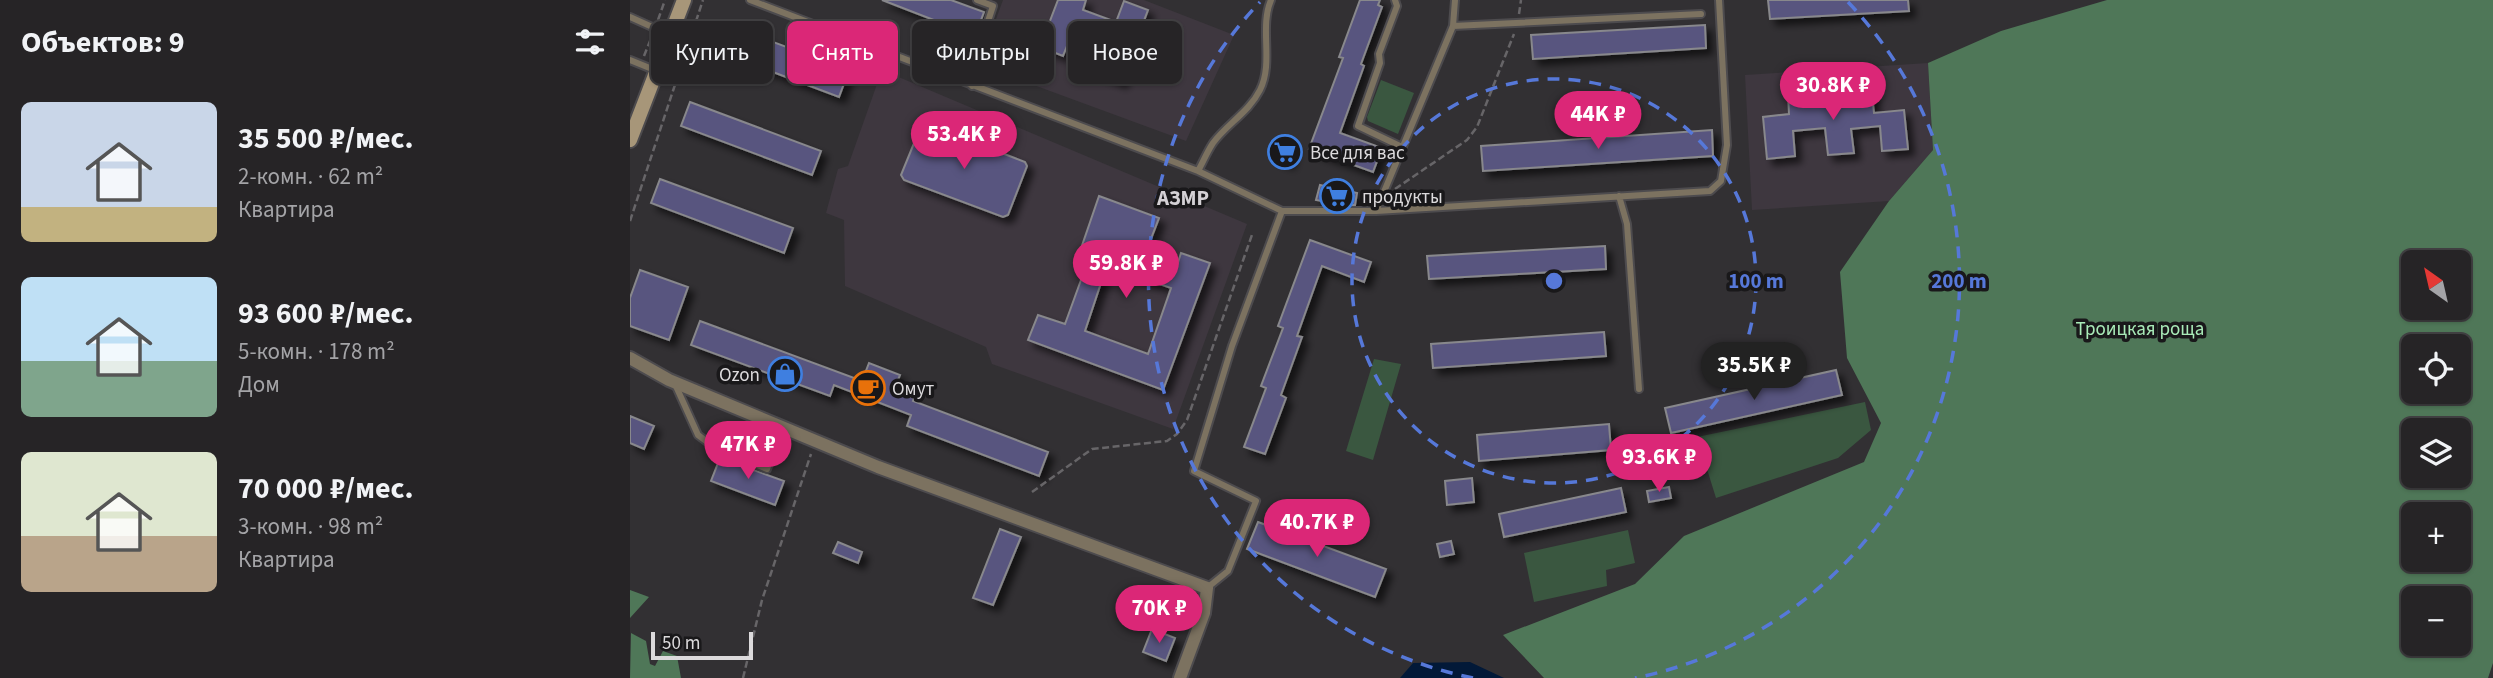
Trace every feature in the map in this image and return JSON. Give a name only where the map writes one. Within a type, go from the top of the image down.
[{"type":"main road","points":[[676,21],[684,0]]},
{"type":"main road","points":[[630,140],[652,84]]},
{"type":"street","points":[[630,358],[674,382],[878,467],[1207,588],[1204,613],[1180,678]]},
{"type":"lane","points":[[750,0],[1198,172],[1282,211],[1376,212],[1710,191],[1721,181],[1727,145],[1719,0]]},
{"type":"lane","points":[[972,86],[977,55],[993,6],[977,0]]},
{"type":"lane","points":[[1198,172],[1214,142],[1260,90],[1265,68],[1266,13],[1271,0]]},
{"type":"lane","points":[[1395,0],[1397,6],[1358,126],[1402,147]]},
{"type":"lane","points":[[1376,212],[1453,26],[1455,0]]},
{"type":"lane","points":[[1453,26],[1701,14]]},
{"type":"lane","points":[[630,17],[651,26]]},
{"type":"lane","points":[[630,60],[651,69]]},
{"type":"lane","points":[[1619,196],[1627,224],[1639,389]]},
{"type":"lane","points":[[1207,588],[1228,571],[1256,501],[1194,471],[1232,346],[1282,211]]},
{"type":"lane","points":[[674,382],[698,436],[714,447],[767,468],[783,427]]},
{"type":"path","points":[[658,21],[665,0]]},
{"type":"path","points":[[630,220],[703,0]]},
{"type":"path","points":[[1381,199],[1467,140],[1476,127],[1518,23],[1521,0]]},
{"type":"path","points":[[640,64],[651,38]]},
{"type":"path","points":[[1031,492],[1092,449],[1167,441],[1177,434],[1187,420],[1253,232]]},
{"type":"path","points":[[743,678],[762,600],[815,441]]},
{"type":"shaded area","points":[[1003,0],[1144,0],[1234,35],[1186,141],[1031,84],[1054,84],[1054,21],[995,21]]},
{"type":"shaded area","points":[[1928,63],[1933,150],[1889,201],[1752,210],[1745,75]]},
{"type":"shaded area","points":[[898,77],[1247,224],[1173,429],[992,364],[986,347],[845,286],[844,220],[826,213],[838,169],[848,166],[877,84],[898,84]]},
{"type":"green space","name":"Троицкая роща","points":[[2107,0],[2493,0],[2493,663],[2488,678],[1544,678],[1503,635],[1635,584],[1684,536],[1864,462],[1881,423],[1847,358],[1840,272],[1889,201],[1933,150],[1928,63],[2001,31]]},
{"type":"green space","points":[[1381,80],[1414,93],[1398,134],[1368,121],[1367,117]]},
{"type":"green space","points":[[1374,359],[1401,364],[1373,460],[1346,451]]},
{"type":"green space","points":[[1865,402],[1871,430],[1838,458],[1716,498],[1697,437]]},
{"type":"green space","points":[[1628,530],[1635,563],[1606,570],[1607,586],[1534,602],[1524,553]]},
{"type":"green space","points":[[630,590],[649,597],[630,618]]},
{"type":"green space","points":[[631,633],[646,641],[650,664],[655,666],[663,651],[677,656],[681,678],[630,678]]},
{"type":"water","points":[[1470,662],[1504,678],[1400,678],[1413,663]]},
{"type":"building","points":[[882,0],[951,0],[984,12],[981,21],[936,21]]},
{"type":"building","points":[[1058,0],[1086,0],[1083,10],[1113,21],[1068,21],[1068,44],[1063,56],[1054,52],[1054,21],[1050,21]]},
{"type":"building","points":[[1360,0],[1380,0],[1378,5],[1382,7],[1340,133],[1382,148],[1373,172],[1309,149],[1343,58],[1339,57]]},
{"type":"building","points":[[1768,0],[1908,0],[1909,11],[1770,19]]},
{"type":"building","points":[[1124,1],[1148,10],[1144,21],[1116,21]]},
{"type":"building","points":[[1705,25],[1706,48],[1533,59],[1531,35]]},
{"type":"building","points":[[773,42],[787,47],[787,77],[773,72]]},
{"type":"building","points":[[805,84],[844,84],[839,97]]},
{"type":"building","points":[[1871,86],[1874,113],[1904,110],[1908,149],[1882,151],[1880,126],[1851,129],[1854,153],[1828,155],[1825,128],[1793,131],[1795,156],[1767,159],[1763,117],[1789,114],[1788,94]]},
{"type":"building","points":[[690,102],[821,151],[812,175],[681,126]]},
{"type":"building","points":[[927,124],[1025,162],[1027,166],[1008,215],[1003,217],[904,180],[901,175],[921,126]]},
{"type":"building","points":[[1712,130],[1713,156],[1483,171],[1481,146]]},
{"type":"building","name":"Все для вас","points":[[1282,141],[1294,145],[1288,163],[1275,158]]},
{"type":"building","points":[[660,179],[793,228],[784,253],[651,203]]},
{"type":"building","name":"продукты","points":[[1320,185],[1357,193],[1355,205],[1316,200]]},
{"type":"building","points":[[1099,196],[1159,218],[1144,257],[1176,269],[1181,253],[1210,263],[1163,390],[1028,340],[1038,315],[1065,324],[1085,269],[1075,266]],"holes":[[[1107,265],[1171,288],[1148,354],[1085,331]]]},
{"type":"building","points":[[1310,240],[1371,262],[1364,282],[1322,266],[1297,336],[1302,337],[1281,395],[1286,398],[1265,454],[1244,447],[1266,388],[1261,386],[1283,328],[1278,326]]},
{"type":"building","points":[[1605,246],[1606,269],[1429,279],[1427,256]]},
{"type":"building","points":[[640,270],[688,287],[669,340],[630,326],[630,298]]},
{"type":"building","points":[[700,321],[862,381],[869,363],[900,375],[894,390],[914,398],[913,401],[1048,452],[1039,476],[907,426],[911,415],[834,385],[830,396],[691,345]]},
{"type":"building","points":[[1604,332],[1606,356],[1433,368],[1431,344]]},
{"type":"building","points":[[1836,370],[1842,395],[1671,433],[1665,408]]},
{"type":"building","points":[[630,416],[654,426],[644,449],[630,443]]},
{"type":"building","points":[[1609,424],[1611,450],[1479,461],[1477,435]]},
{"type":"building","points":[[720,458],[784,481],[775,505],[711,481]]},
{"type":"building","points":[[1472,478],[1474,502],[1447,505],[1445,481]]},
{"type":"building","points":[[1669,487],[1671,498],[1649,502],[1647,491]]},
{"type":"building","points":[[1621,488],[1626,512],[1504,537],[1499,514]]},
{"type":"building","points":[[1258,522],[1386,569],[1375,597],[1247,549]]},
{"type":"building","points":[[1000,529],[1021,537],[993,605],[973,598]]},
{"type":"building","points":[[1451,541],[1454,554],[1440,557],[1437,544]]},
{"type":"building","points":[[838,542],[862,552],[858,563],[833,553]]},
{"type":"building","points":[[1152,629],[1175,638],[1166,661],[1143,652]]},
{"type":"place","name":"Все для вас","points":[[1285,152]]},
{"type":"place","name":"продукты","points":[[1337,196]]},
{"type":"place","name":"Ozon","points":[[785,374]]},
{"type":"place","name":"Омут","points":[[868,388]]},
{"type":"district","name":"АЗМР","points":[[1183,198]]}]
